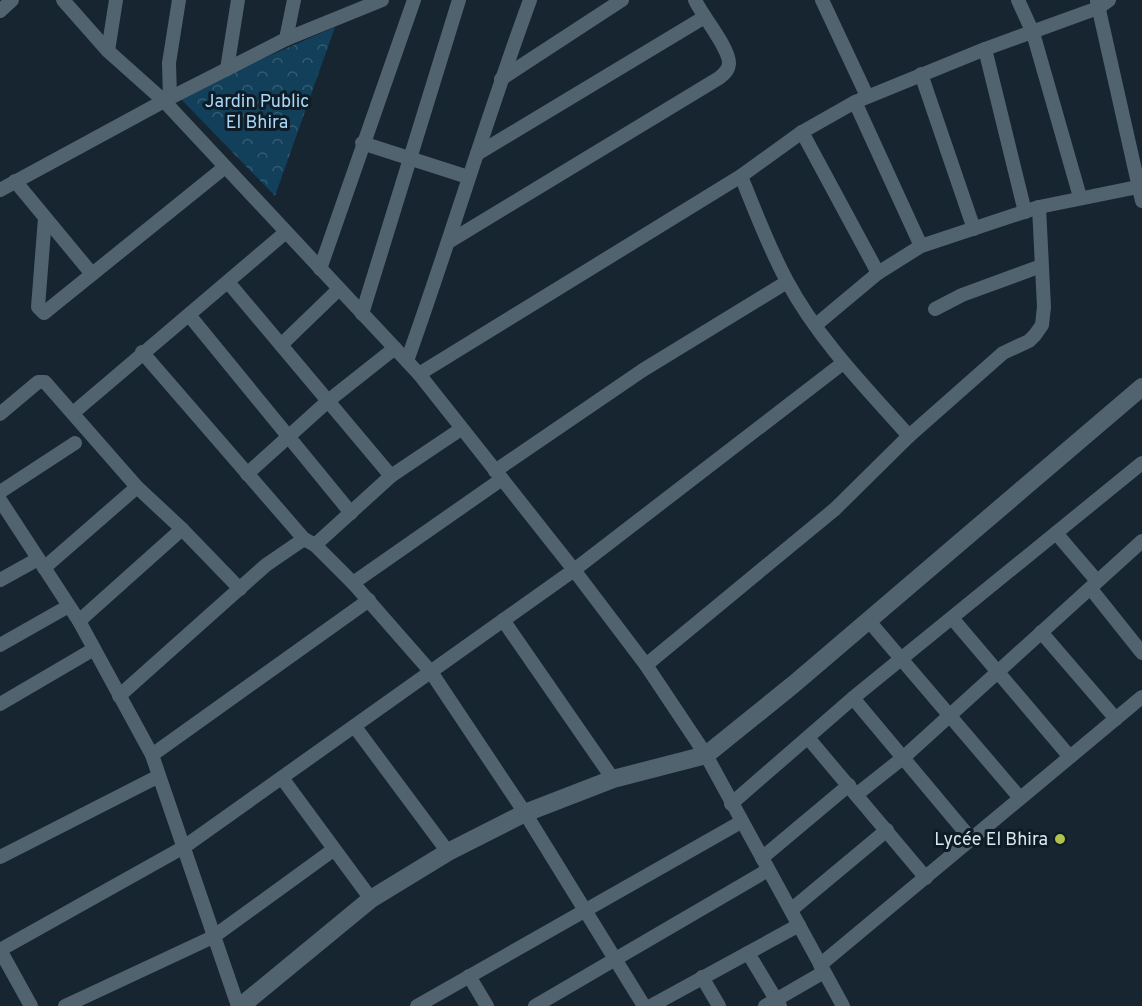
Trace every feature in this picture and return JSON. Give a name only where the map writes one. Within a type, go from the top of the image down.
[{"type":"street","points":[[0,11],[12,0]]},
{"type":"street","points":[[63,0],[108,51],[167,99],[225,167],[419,374],[574,570],[646,665],[706,755],[843,1006]]},
{"type":"street","points":[[108,51],[116,0]]},
{"type":"street","points":[[167,99],[179,0]]},
{"type":"street","points":[[227,69],[238,0]]},
{"type":"street","points":[[286,39],[294,0]]},
{"type":"street","points":[[0,190],[167,99],[346,7],[382,0]]},
{"type":"street","points":[[320,269],[362,143],[414,0]]},
{"type":"street","points":[[362,314],[459,0]]},
{"type":"street","points":[[407,361],[450,241],[468,177],[530,0]]},
{"type":"street","points":[[501,79],[622,0]]},
{"type":"street","points":[[450,241],[727,71],[729,62],[726,50],[703,18],[695,0]]},
{"type":"street","points":[[822,0],[921,246]]},
{"type":"street","points":[[1018,0],[1033,33],[1080,197]]},
{"type":"street","points":[[419,374],[741,176],[802,132],[861,99],[985,49],[1033,33],[1101,3],[1141,191],[1080,197],[1032,209],[921,246],[878,273],[817,324]]},
{"type":"street","points":[[477,154],[703,18]]},
{"type":"street","points":[[646,665],[835,509],[909,436],[1003,353],[1029,341],[1042,325],[1044,315],[1041,266],[1032,209],[985,49]]},
{"type":"street","points":[[921,74],[974,229]]},
{"type":"street","points":[[802,132],[878,273]]},
{"type":"street","points":[[362,143],[468,177]]},
{"type":"street","points":[[45,218],[39,311],[44,313],[225,167]]},
{"type":"street","points":[[741,176],[787,282],[843,363],[909,436]]},
{"type":"street","points":[[15,181],[92,274]]},
{"type":"street","points":[[72,413],[286,232]]},
{"type":"street","points":[[935,309],[962,295],[1041,266]]},
{"type":"street","points":[[228,282],[391,476]]},
{"type":"street","points":[[353,583],[644,370],[787,282]]},
{"type":"street","points":[[281,345],[339,289]]},
{"type":"street","points":[[189,315],[351,513]]},
{"type":"street","points":[[247,474],[328,401],[395,348]]},
{"type":"street","points":[[142,352],[247,474],[310,542],[369,600],[431,672],[525,813],[615,957],[652,1005],[799,925]]},
{"type":"street","points":[[31,1006],[0,950],[184,847],[574,570],[843,363]]},
{"type":"street","points":[[0,414],[38,382],[45,382],[137,487],[182,529],[240,589]]},
{"type":"street","points":[[0,500],[4,515],[41,564],[79,621],[152,755],[213,937],[239,1006],[372,899],[448,852],[525,813],[613,779],[706,755],[1142,387]]},
{"type":"street","points":[[119,696],[266,565],[310,542],[351,513],[391,476],[461,429]]},
{"type":"street","points":[[0,492],[75,443]]},
{"type":"street","points":[[731,804],[809,739],[853,698],[1142,463]]},
{"type":"street","points":[[0,580],[41,564],[137,487]]},
{"type":"street","points":[[79,621],[182,529]]},
{"type":"street","points":[[1056,533],[1142,653]]},
{"type":"street","points":[[535,1006],[765,864],[852,790],[904,757],[997,670],[1140,548]]},
{"type":"street","points":[[152,755],[369,600]]},
{"type":"street","points":[[0,645],[68,606]]},
{"type":"street","points":[[952,618],[1070,757]]},
{"type":"street","points":[[503,620],[613,779]]},
{"type":"street","points":[[867,621],[1020,798]]},
{"type":"street","points":[[1041,632],[1116,719]]},
{"type":"street","points":[[0,704],[94,649]]},
{"type":"street","points":[[853,698],[972,839]]},
{"type":"street","points":[[748,953],[774,1004],[822,969],[1020,798],[1116,719],[1140,703]]},
{"type":"street","points":[[354,726],[448,852]]},
{"type":"street","points":[[809,739],[926,878]]},
{"type":"street","points":[[0,857],[70,819],[159,776]]},
{"type":"street","points":[[282,778],[333,850],[372,899]]},
{"type":"street","points":[[417,1006],[741,822]]},
{"type":"street","points":[[791,910],[887,830]]},
{"type":"street","points":[[65,1006],[213,937],[333,850]]},
{"type":"street","points":[[469,976],[487,1006]]},
{"type":"street","points":[[702,977],[719,1006]]},
{"type":"green space","name":"Jardin Public El Bhira","points":[[335,27],[275,196],[178,96]]},
{"type":"place","name":"Lycée El Bhira","points":[[1060,839]]}]
